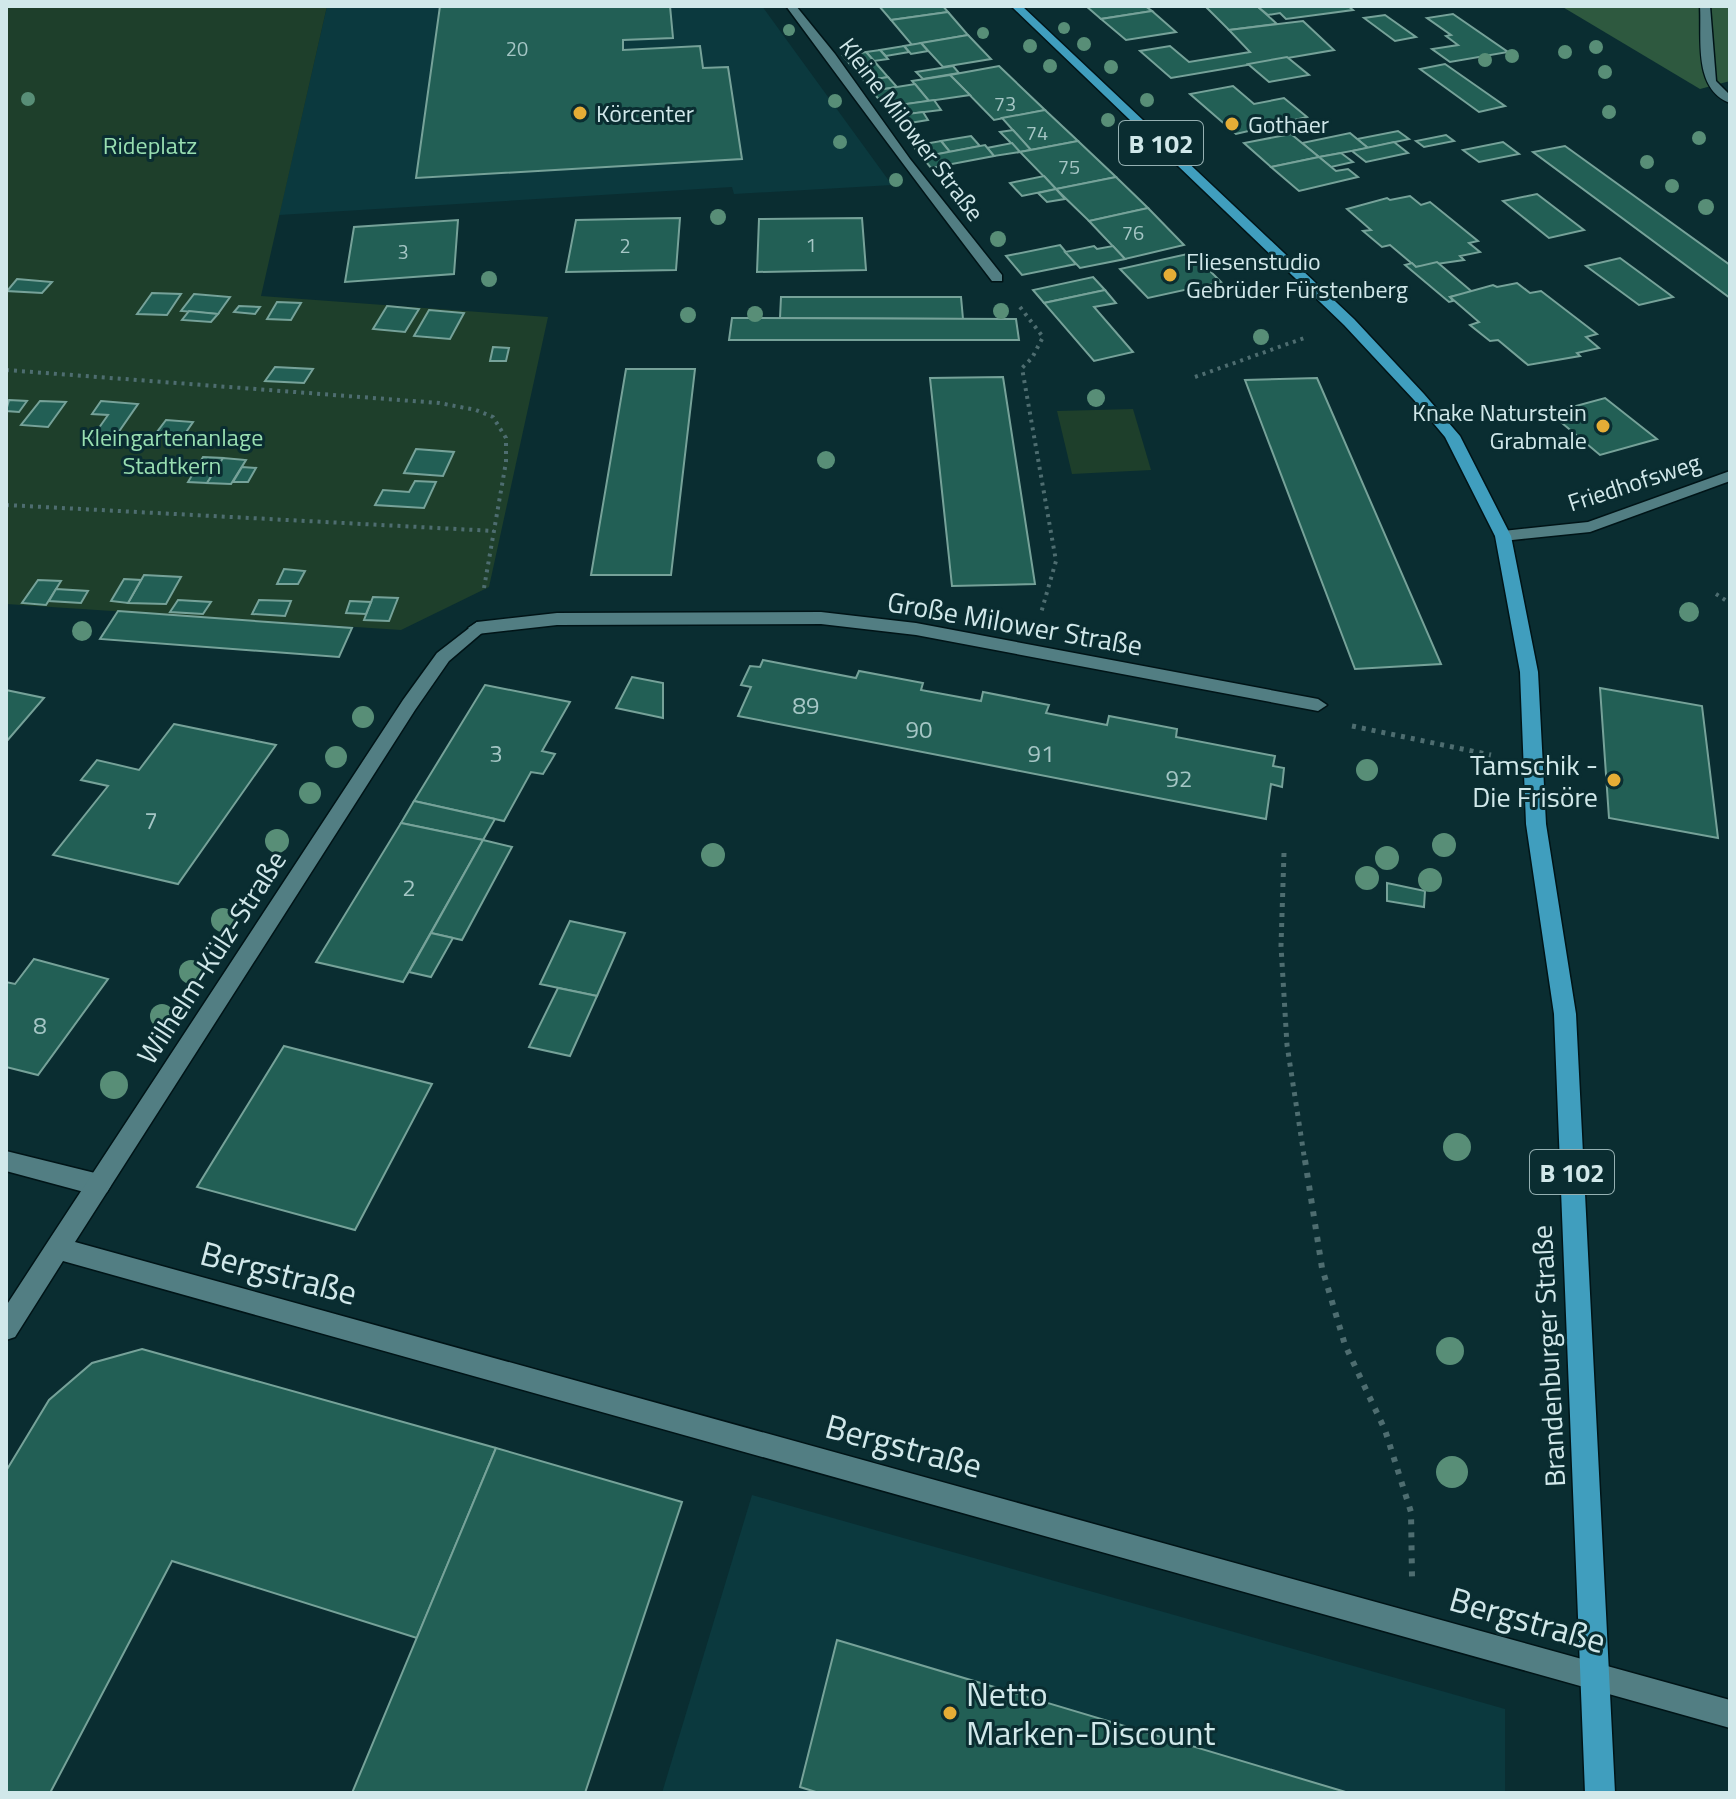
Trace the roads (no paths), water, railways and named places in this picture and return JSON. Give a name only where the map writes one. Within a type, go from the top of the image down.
[{"type":"main road","name":"B 102","points":[[1016,6],[1349,322],[1452,436],[1503,536]]},
{"type":"main road","name":"Brandenburger Straße","points":[[1503,536],[1522,622],[1529,672],[1536,824],[1565,1014],[1600,1793]]},
{"type":"street","name":"Kleine Milower Straße","points":[[791,6],[831,56],[906,162],[997,278]]},
{"type":"street","points":[[1705,6],[1710,81],[1730,100]]},
{"type":"street","name":"Friedhofsweg","points":[[1503,536],[1590,527],[1730,476]]},
{"type":"street","name":"Große Milower Straße","points":[[477,628],[557,619],[821,618],[916,629],[1318,705]]},
{"type":"street","name":"Wilhelm-Külz-Straße","points":[[6,1328],[409,705],[443,657],[477,628]]},
{"type":"street","points":[[6,1161],[99,1185]]},
{"type":"street","name":"Bergstraße","points":[[57,1248],[1413,1623],[1730,1714]]},
{"type":"place","name":"Körcenter","points":[[580,113]]},
{"type":"place","name":"Gothaer","points":[[1232,124]]},
{"type":"place","name":"Fliesenstudio Gebrüder Fürstenberg","points":[[1170,275]]},
{"type":"place","name":"Knake Naturstein Grabmale","points":[[1603,426]]},
{"type":"place","name":"Tamschik - Die Frisöre","points":[[1614,780]]},
{"type":"place","name":"Netto Marken-Discount","points":[[950,1713]]},
{"type":"park label","name":"Rideplatz","points":[[150,145]]},
{"type":"park label","name":"Kleingartenanlage Stadtkern","points":[[172,451]]}]
